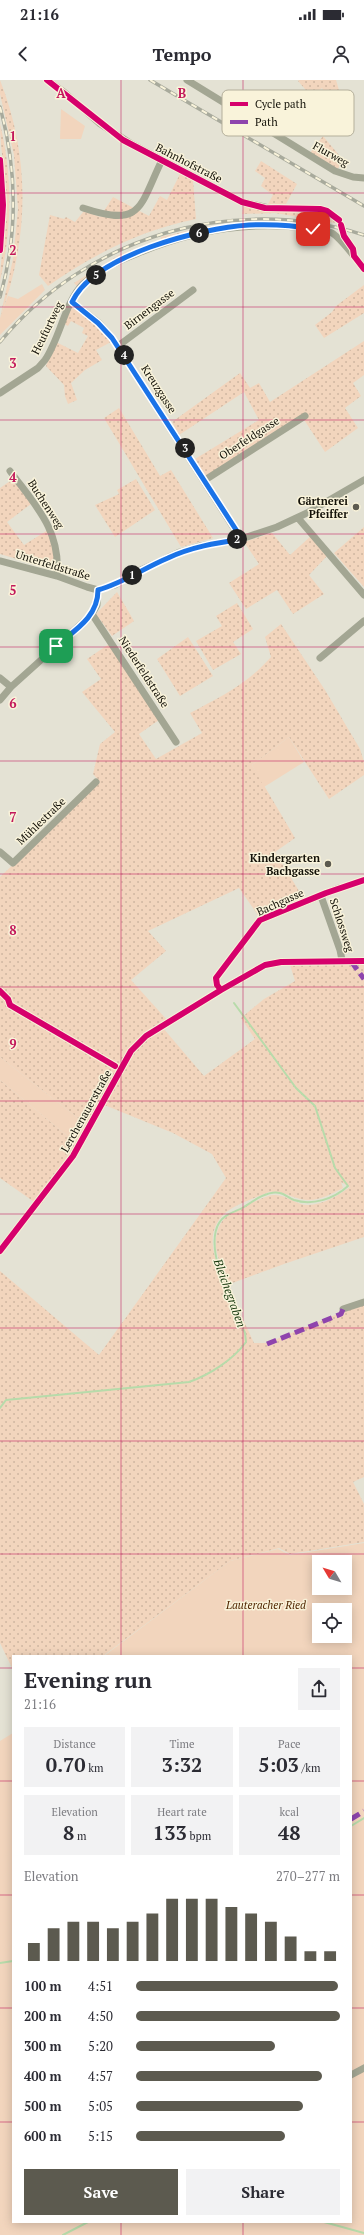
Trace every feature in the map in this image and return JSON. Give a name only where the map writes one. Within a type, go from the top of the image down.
[{"type":"street","name":"Bahnhofstraße","points":[[47,80],[116,135],[242,202],[269,208]]},
{"type":"street","name":"Flurweg","points":[[187,80],[222,102]]},
{"type":"street","name":"Flurweg","points":[[278,136],[335,171],[353,178],[364,178]]},
{"type":"street","points":[[83,208],[114,216],[131,214],[141,202],[162,160]]},
{"type":"street","name":"Heufurtweg","points":[[0,393],[34,370],[45,360],[72,302],[85,282],[120,261],[172,240],[221,229],[262,225],[321,230],[336,236],[364,269]]},
{"type":"street","name":"Birnengasse","points":[[118,346],[193,290]]},
{"type":"street","name":"Kreuzgasse","points":[[72,302],[106,330],[118,346],[242,539]]},
{"type":"street","name":"Oberfeldgasse","points":[[204,480],[305,416]]},
{"type":"street","name":"Buchenweg","points":[[10,471],[52,532],[58,563],[57,576]]},
{"type":"street","name":"Unterfeldstraße","points":[[0,561],[57,576],[87,588],[98,590],[115,585],[141,570],[180,552],[242,539],[298,518],[364,480]]},
{"type":"street","points":[[298,518],[364,595]]},
{"type":"street","points":[[0,700],[11,687],[92,614],[97,605],[98,590]]},
{"type":"street","name":"Niederfeldstraße","points":[[92,614],[176,742]]},
{"type":"street","points":[[320,658],[364,621]]},
{"type":"street","points":[[0,678],[11,687]]},
{"type":"street","name":"Mühlestraße","points":[[0,852],[13,863],[96,782]]},
{"type":"street","name":"Bachgasse","points":[[221,990],[217,985],[216,978],[260,920],[339,888]]},
{"type":"street","name":"Schlossweg","points":[[320,896],[340,950],[342,960]]},
{"type":"street","name":"Lerchenauerstraße","points":[[0,1251],[73,1156],[131,1052],[146,1036],[265,965],[281,962],[342,960],[364,961]]},
{"type":"street","points":[[343,1309],[364,1302]]},
{"type":"street","points":[[352,2074],[364,2068]]},
{"type":"green space","points":[[0,80],[10,110],[17,139],[21,169],[22,199],[21,229],[17,259],[10,288],[0,318],[13,259],[18,209],[14,155],[0,94]]},
{"type":"green space","points":[[336,80],[339,90],[323,90],[322,88],[319,90],[306,90],[298,81]]},
{"type":"green space","points":[[61,109],[85,126],[81,139],[60,139]]},
{"type":"green space","points":[[0,124],[9,183],[9,222],[0,281],[7,200]]},
{"type":"green space","points":[[323,136],[344,161],[337,170],[310,153]]},
{"type":"green space","points":[[261,161],[297,184],[286,204],[268,204],[273,195],[261,186],[265,178],[255,171]]},
{"type":"green space","points":[[180,174],[193,180],[196,219],[156,230],[119,245],[65,274],[48,286],[39,275],[50,215],[64,219],[66,217],[75,222],[84,211],[100,217],[113,197],[149,216],[160,196],[167,200]]},
{"type":"green space","points":[[244,206],[268,211],[317,211],[332,217],[336,223],[275,213],[242,214]]},
{"type":"green space","points":[[248,223],[216,227],[149,246],[78,287],[74,283],[119,255],[161,239],[161,237],[203,227]]},
{"type":"green space","points":[[42,284],[45,290],[0,335],[0,318],[8,296],[18,299]]},
{"type":"green space","points":[[364,285],[364,313],[324,338],[315,325],[332,312],[336,306]]},
{"type":"green space","points":[[72,306],[101,327],[111,342],[96,350],[102,360],[85,370],[71,383],[77,400],[68,404],[65,396],[64,385],[46,366],[56,342],[78,353],[88,336],[82,333],[84,328],[71,321],[68,326],[64,324]]},
{"type":"green space","points":[[364,341],[364,375],[353,383],[361,396],[345,408],[358,428],[325,452],[301,415],[205,477],[195,459],[259,420],[244,392],[179,435],[172,422],[240,373],[250,388],[259,383],[270,402]]},
{"type":"green space","points":[[119,408],[160,476],[171,470],[213,538],[181,547],[104,418]]},
{"type":"green space","points":[[13,479],[31,504],[7,522],[24,545],[48,530],[55,548],[54,568],[51,569],[0,554],[0,488]]},
{"type":"green space","points":[[136,479],[155,510],[115,537],[95,505],[119,494],[117,490]]},
{"type":"green space","points":[[364,527],[364,587],[334,553]]},
{"type":"green space","points":[[272,533],[290,555],[311,536],[328,555],[309,575],[324,594],[293,614],[277,590],[246,609],[229,583],[259,564],[244,542]]},
{"type":"green space","points":[[117,592],[134,621],[112,636],[96,614]]},
{"type":"green space","points":[[237,603],[253,629],[233,642],[241,654],[213,670],[196,641],[222,626],[216,616]]},
{"type":"green space","points":[[281,624],[325,690],[360,749],[364,762],[364,775],[329,799],[289,737],[252,765],[295,838],[275,852],[304,899],[260,918],[239,888],[148,931],[166,951],[131,980],[168,1021],[163,1028],[204,1076],[255,1039],[241,1018],[264,999],[295,981],[290,965],[364,962],[364,976],[361,972],[364,979],[364,1237],[227,1285],[254,1343],[267,1343],[364,1303],[364,1477],[353,1482],[364,1504],[364,1542],[290,1554],[279,1548],[230,1561],[104,1655],[12,1655],[12,1668],[0,1643],[0,1271],[99,1355],[226,1178],[212,1154],[173,1133],[102,1104],[88,1126],[0,1057],[0,993],[7,995],[0,989],[0,877],[100,782],[93,774],[100,744],[115,732],[82,692],[101,679],[87,659],[109,644],[159,720],[139,734],[156,759],[202,733],[190,713],[243,682],[253,675],[271,657],[265,637]],"holes":[[[341,1182],[350,1187],[341,1193],[314,1205],[304,1205],[282,1196],[273,1195],[249,1204],[226,1217],[222,1221],[216,1238],[216,1250],[226,1282],[215,1256],[213,1238],[214,1230],[218,1222],[224,1214],[233,1207],[269,1192],[279,1192],[304,1200],[322,1198],[343,1188]]]},
{"type":"green space","points":[[188,637],[213,676],[180,696],[157,659]]},
{"type":"green space","points":[[289,737],[304,762],[264,787],[252,765]]},
{"type":"green space","points":[[0,1057],[88,1126],[77,1144],[0,1080]]},
{"type":"green space","points":[[0,1080],[77,1144],[69,1166],[40,1206],[0,1178]]},
{"type":"green space","name":"Lauteracher Ried","points":[[364,1543],[364,2235],[0,2235],[0,1741],[12,1734],[12,2223],[352,2223],[352,1655],[105,1655],[230,1561],[278,1549],[290,1555]]},
{"type":"waterway","name":"Bleichegraben","points":[[0,1408],[6,1400],[189,1382],[205,1375],[228,1361],[246,1342],[245,1333],[217,1263],[215,1234],[221,1220],[227,1215],[244,1207],[256,1199],[271,1193],[275,1192],[282,1194],[301,1202],[315,1202],[330,1198],[348,1186],[335,1168],[315,1106],[296,1088],[234,1003]]},
{"type":"waterway","points":[[352,1825],[364,1818]]},
{"type":"waterway","points":[[0,1963],[12,1961]]},
{"type":"waterway","points":[[63,2235],[86,2223]]},
{"type":"waterway","points":[[328,2223],[364,2233]]},
{"type":"railway","points":[[150,80],[222,122]]},
{"type":"railway","points":[[0,107],[10,154],[13,202],[10,249],[0,297]]},
{"type":"railway","points":[[245,136],[364,206]]},
{"type":"railway","points":[[0,342],[35,305],[75,275],[119,250],[166,233],[214,222],[264,219],[314,223],[364,235]]},
{"type":"marked path","points":[[352,961],[364,979]]},
{"type":"marked path","points":[[267,1344],[341,1314],[343,1309]]},
{"type":"marked path","points":[[352,1818],[364,1811]]},
{"type":"cycle path","points":[[47,80],[123,140],[242,202],[265,208],[320,209],[327,211],[339,220]]},
{"type":"cycle path","points":[[0,160],[3,205],[0,250]]},
{"type":"cycle path","points":[[341,225],[344,236],[353,249],[354,256],[364,269]]},
{"type":"cycle path","points":[[221,990],[217,985],[216,978],[260,920],[326,893],[364,880]]},
{"type":"cycle path","points":[[0,1251],[73,1156],[131,1051],[146,1036],[265,965],[281,962],[364,961]]},
{"type":"cycle path","points":[[0,991],[8,999],[10,1005],[115,1066]]},
{"type":"place","name":"Gärtnerei Pfeiffer","points":[[356,507]]},
{"type":"place","name":"Kindergarten Bachgasse","points":[[328,864]]},
{"type":"route","points":[[56,646],[92,614],[97,605],[98,590],[115,585],[141,570],[180,552],[200,546],[242,539],[112,338],[106,330],[72,302],[78,291],[85,282],[104,269],[138,253],[185,236],[212,230],[248,225],[313,229]]}]
